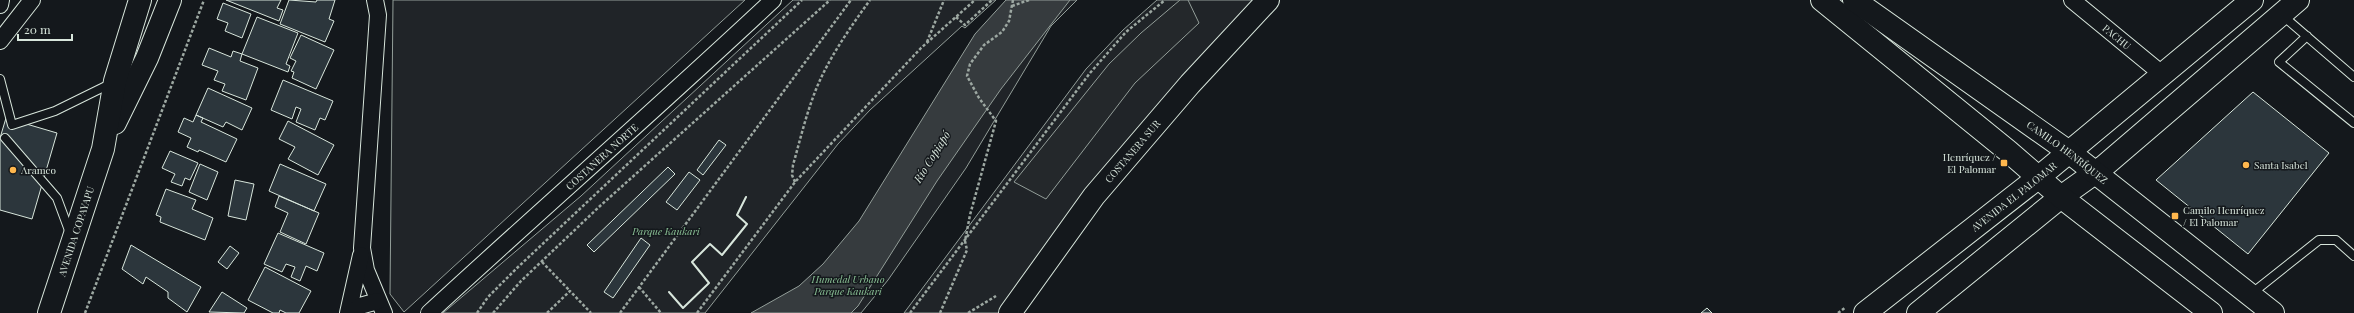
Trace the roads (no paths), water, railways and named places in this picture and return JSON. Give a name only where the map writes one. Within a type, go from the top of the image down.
[{"type":"main road","name":"AVENIDA COPAYAPU","points":[[49,313],[103,149],[115,81],[140,0]]},
{"type":"main road","name":"AVENIDA COPAYAPU","points":[[103,149],[147,58],[170,0]]},
{"type":"main road","name":"COSTANERA SUR","points":[[1010,313],[1094,196],[1190,84],[1268,0]]},
{"type":"main road","points":[[1822,0],[2039,177],[2060,196],[2211,313]]},
{"type":"main road","name":"CAMILO HENRÍQUEZ","points":[[1854,0],[2069,152],[2273,313]]},
{"type":"main road","name":"AVENIDA EL PALOMAR","points":[[1865,313],[2039,177],[2251,0]]},
{"type":"main road","points":[[1918,313],[2060,196],[2094,173],[2298,0]]},
{"type":"street","points":[[0,5],[1,0]]},
{"type":"street","points":[[0,41],[32,0]]},
{"type":"street","points":[[349,313],[362,248],[378,15],[376,0]]},
{"type":"street","name":"COSTANERA NORTE","points":[[429,313],[556,197],[656,109],[773,0]]},
{"type":"street","name":"PACHU","points":[[2072,0],[2162,74]]},
{"type":"street","points":[[349,313],[360,306],[381,307],[366,270],[362,248]]},
{"type":"lane","points":[[2281,14],[2354,77]]},
{"type":"lane","points":[[2307,36],[2279,62],[2354,123]]},
{"type":"lane","points":[[0,79],[12,125]]},
{"type":"lane","points":[[73,242],[57,198],[2,138],[12,125],[55,111],[115,81]]},
{"type":"lane","points":[[2250,295],[2319,240],[2336,240],[2354,256]]},
{"type":"water","name":"Humedal Urbano Parque Kaukari","points":[[1006,0],[1070,0],[1001,89],[937,181],[858,306],[851,313],[751,313],[799,286],[823,264],[859,221],[975,34]]},
{"type":"place","name":"Henríquez / El Palomar","points":[[2004,163]]},
{"type":"place","name":"Santa Isabel","points":[[2246,165]]},
{"type":"place","name":"Aramco","points":[[13,170]]},
{"type":"place","name":"Camilo Henríquez / El Palomar","points":[[2175,216]]},
{"type":"water label","name":"Río Copiapó","points":[[932,157]]},
{"type":"park label","name":"Parque Kaukari","points":[[666,231]]}]
